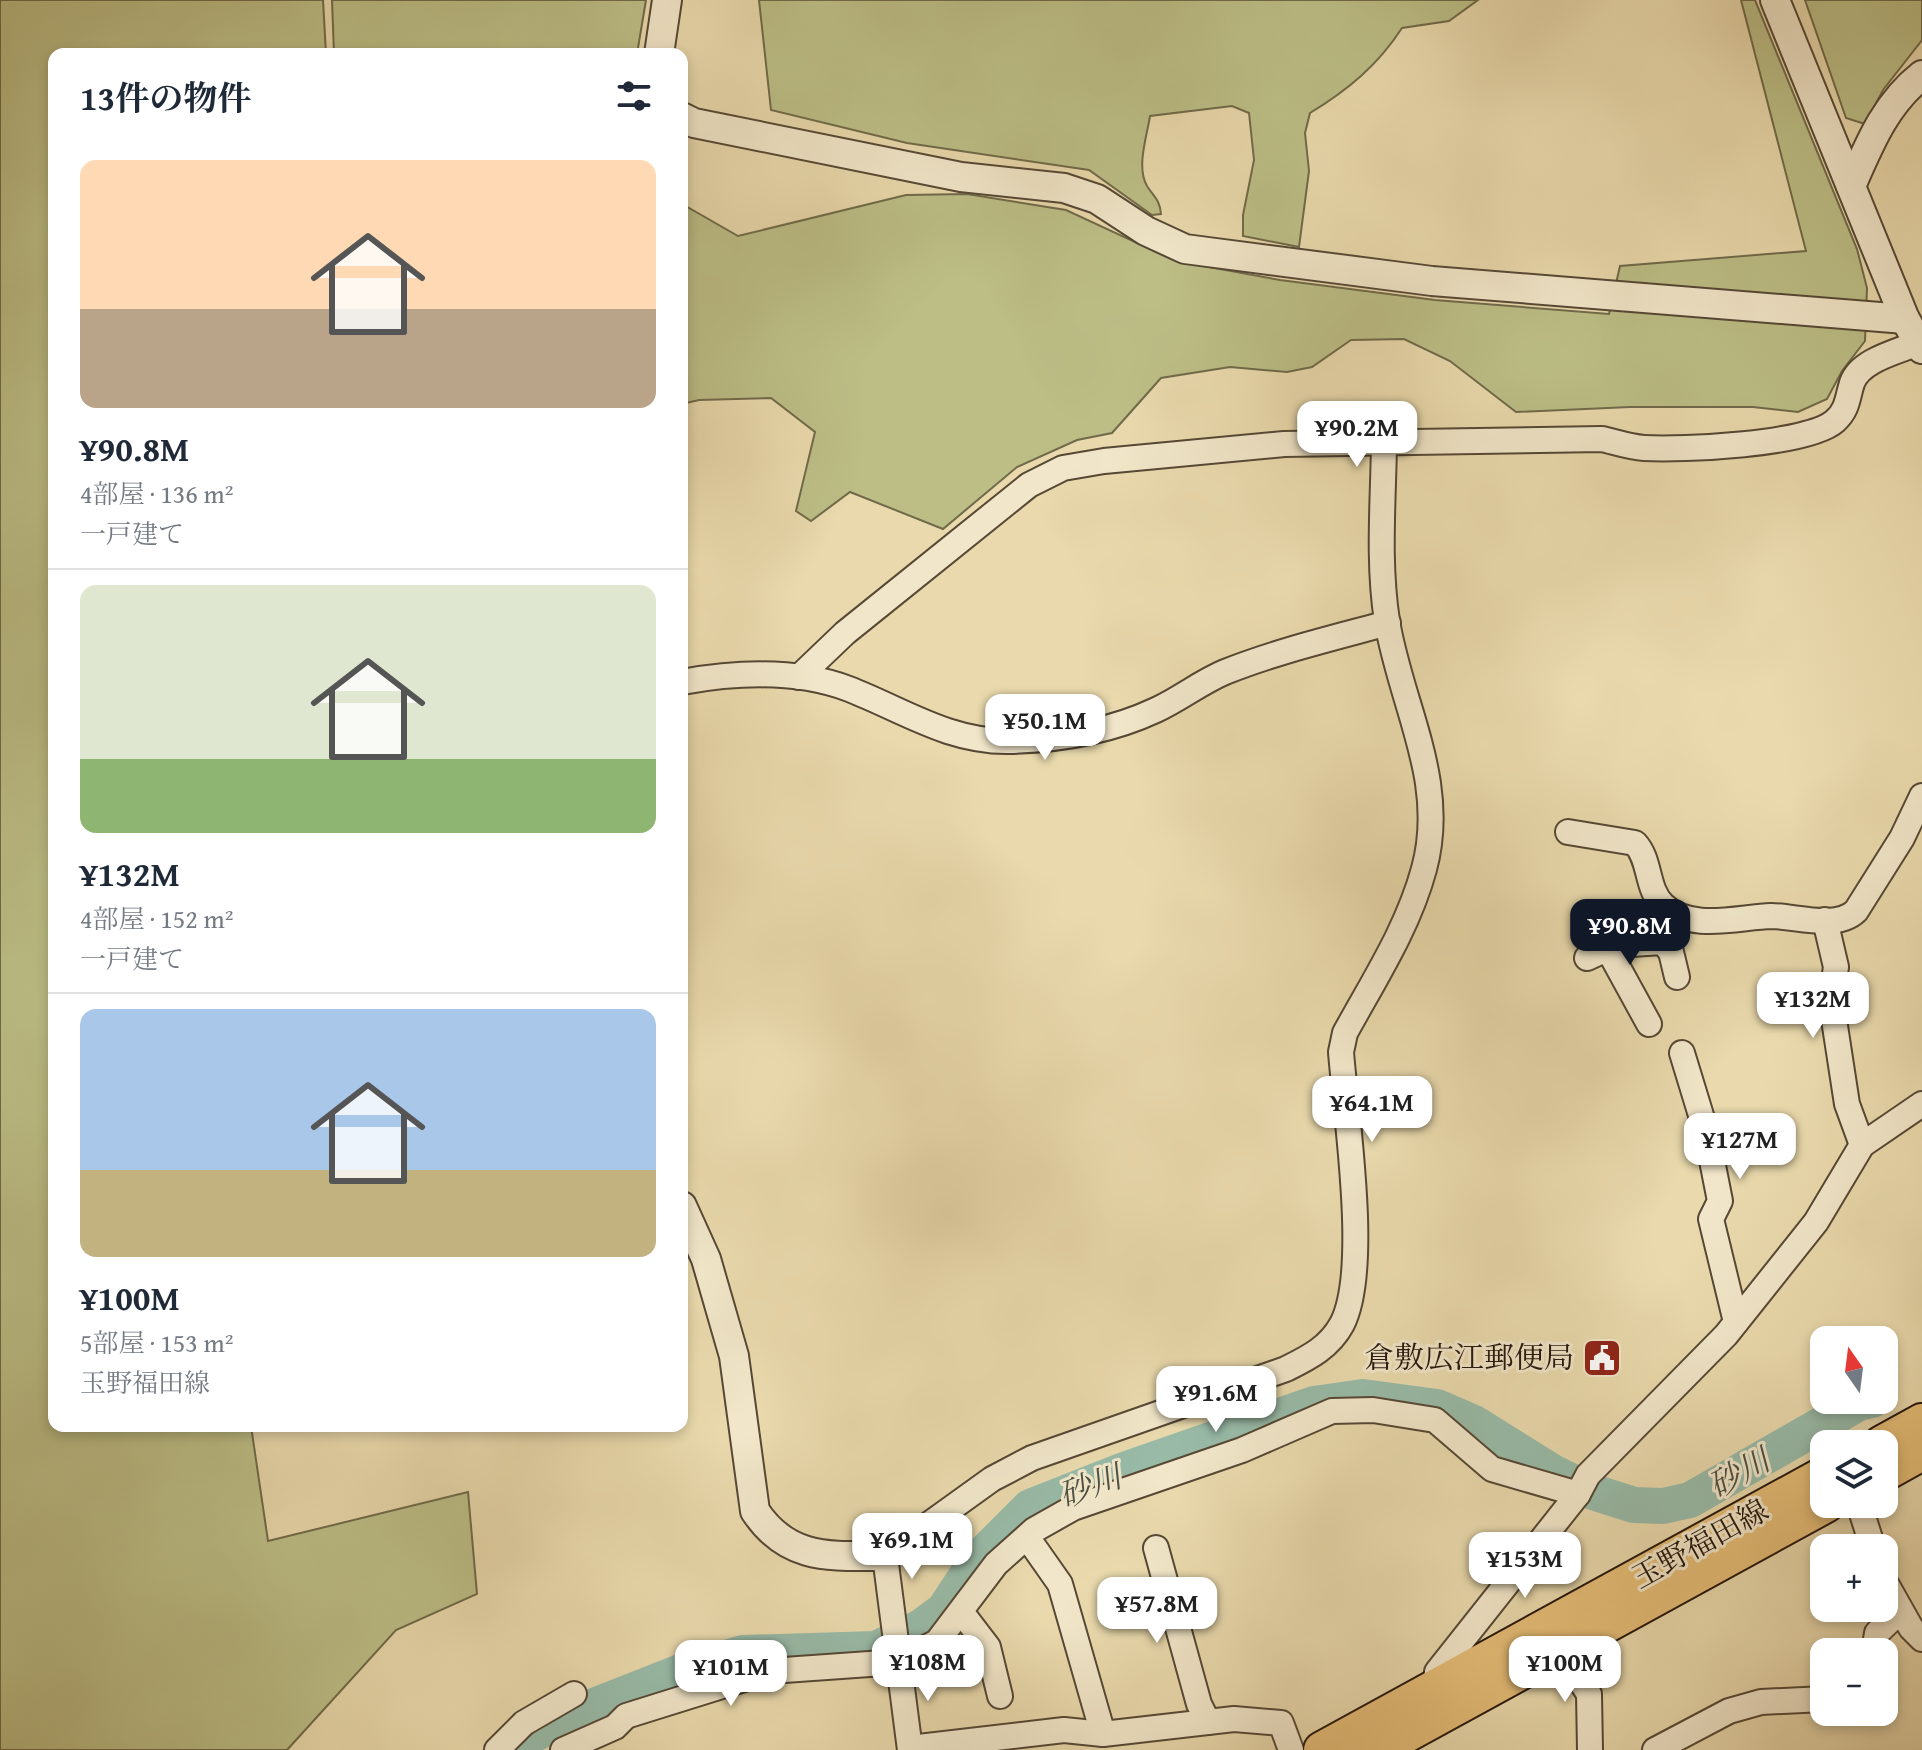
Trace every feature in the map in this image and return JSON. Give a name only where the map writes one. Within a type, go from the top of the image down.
[{"type":"main road","points":[[1898,1435],[1922,1422]]},
{"type":"main road","points":[[1898,1465],[1922,1452]]},
{"type":"main road","name":"玉野福田線","points":[[1322,1750],[1810,1483]]},
{"type":"main road","name":"玉野福田線","points":[[1377,1750],[1810,1513]]},
{"type":"street","points":[[660,48],[667,0]]},
{"type":"street","points":[[1775,0],[1915,337]]},
{"type":"street","points":[[1851,186],[1880,122],[1908,86],[1922,75]]},
{"type":"street","points":[[688,120],[961,177],[1064,188],[1097,199],[1146,231],[1185,249],[1915,337]]},
{"type":"street","points":[[799,677],[845,633],[1029,485],[1063,468],[1144,455],[1284,444],[1384,445],[1602,439],[1643,448],[1751,443],[1802,435],[1834,422],[1849,404],[1852,381],[1866,365],[1915,337]]},
{"type":"street","points":[[688,1219],[706,1259],[734,1356],[755,1511],[766,1528],[785,1544],[806,1552],[829,1556],[885,1556],[992,1479],[1032,1458],[1286,1369],[1318,1353],[1341,1327],[1352,1300],[1355,1269],[1341,1052],[1345,1033],[1410,912],[1425,867],[1432,797],[1424,753],[1388,623],[1382,574],[1384,445]]},
{"type":"street","points":[[688,681],[749,673],[799,677],[848,689],[915,720],[962,737],[1008,741],[1068,736],[1121,725],[1254,660],[1388,623]]},
{"type":"street","points":[[1568,832],[1635,843],[1642,851],[1657,897],[1663,906],[1680,915],[1736,922],[1771,916],[1825,920],[1849,917],[1856,911],[1902,838],[1922,796]]},
{"type":"street","points":[[1663,942],[1680,915]]},
{"type":"street","points":[[1825,920],[1836,967],[1831,1000],[1847,1104],[1862,1145]]},
{"type":"street","points":[[1649,1024],[1598,955],[1615,945],[1638,941],[1663,942],[1671,952],[1677,977]]},
{"type":"street","points":[[1682,1053],[1707,1135],[1720,1201],[1711,1219],[1736,1322]]},
{"type":"street","points":[[1435,1689],[1439,1669],[1583,1485],[1736,1322],[1816,1222],[1862,1145],[1922,1104]]},
{"type":"street","points":[[563,1750],[615,1727],[626,1716],[770,1671],[898,1662],[937,1642],[962,1613],[996,1564],[1027,1537],[1073,1508],[1242,1450],[1332,1411],[1373,1410],[1435,1420],[1492,1469],[1583,1485]]},
{"type":"street","points":[[1027,1537],[1060,1584],[1103,1734]]},
{"type":"street","points":[[1156,1548],[1199,1704],[1208,1722]]},
{"type":"street","points":[[885,1556],[910,1749],[1064,1730],[1153,1739],[1208,1722],[1234,1719],[1281,1723],[1291,1750]]},
{"type":"street","points":[[1898,1607],[1922,1639]]},
{"type":"street","points":[[1876,1638],[1877,1633],[1900,1611]]},
{"type":"street","points":[[962,1613],[988,1647],[1000,1696]]},
{"type":"street","points":[[1561,1651],[1589,1694],[1590,1750]]},
{"type":"street","points":[[497,1750],[524,1723],[574,1694]]},
{"type":"street","points":[[1655,1750],[1729,1711],[1761,1702],[1810,1700]]},
{"type":"green space","points":[[0,0],[323,0],[326,48],[48,48],[48,1432],[252,1432],[268,1541],[468,1492],[477,1594],[396,1630],[287,1750],[0,1750]]},
{"type":"green space","points":[[332,0],[646,0],[638,48],[334,48]]},
{"type":"green space","points":[[759,0],[1478,0],[1449,21],[1402,28],[1383,54],[1361,76],[1310,113],[1305,133],[1309,171],[1299,247],[1243,236],[1243,215],[1254,160],[1249,113],[1232,106],[1150,116],[1142,170],[1161,214],[1152,215],[1089,170],[907,143],[771,110]]},
{"type":"green space","points":[[1741,0],[1755,0],[1857,249],[1867,288],[1865,341],[1842,371],[1827,399],[1798,412],[1753,407],[1630,407],[1516,412],[1450,361],[1404,339],[1351,340],[1312,367],[1287,372],[1230,367],[1161,378],[1112,433],[1077,440],[1017,467],[943,529],[850,492],[811,521],[796,511],[815,432],[771,398],[688,403],[688,207],[738,236],[906,195],[967,194],[1066,210],[1176,261],[1280,280],[1435,300],[1609,314],[1620,266],[1806,251]]},
{"type":"green space","points":[[1805,0],[1922,0],[1922,40],[1883,90],[1865,124],[1846,118]]},
{"type":"waterway","name":"砂川","points":[[519,1750],[531,1736],[566,1717],[688,1669],[743,1653],[876,1649],[921,1627],[944,1610],[976,1561],[1030,1507],[1124,1470],[1314,1404],[1363,1397],[1437,1407],[1474,1423],[1554,1473],[1593,1492],[1634,1505],[1663,1506],[1690,1500],[1840,1414]]},
{"type":"place","name":"倉敷広江郵便局","points":[[1602,1358]]}]
